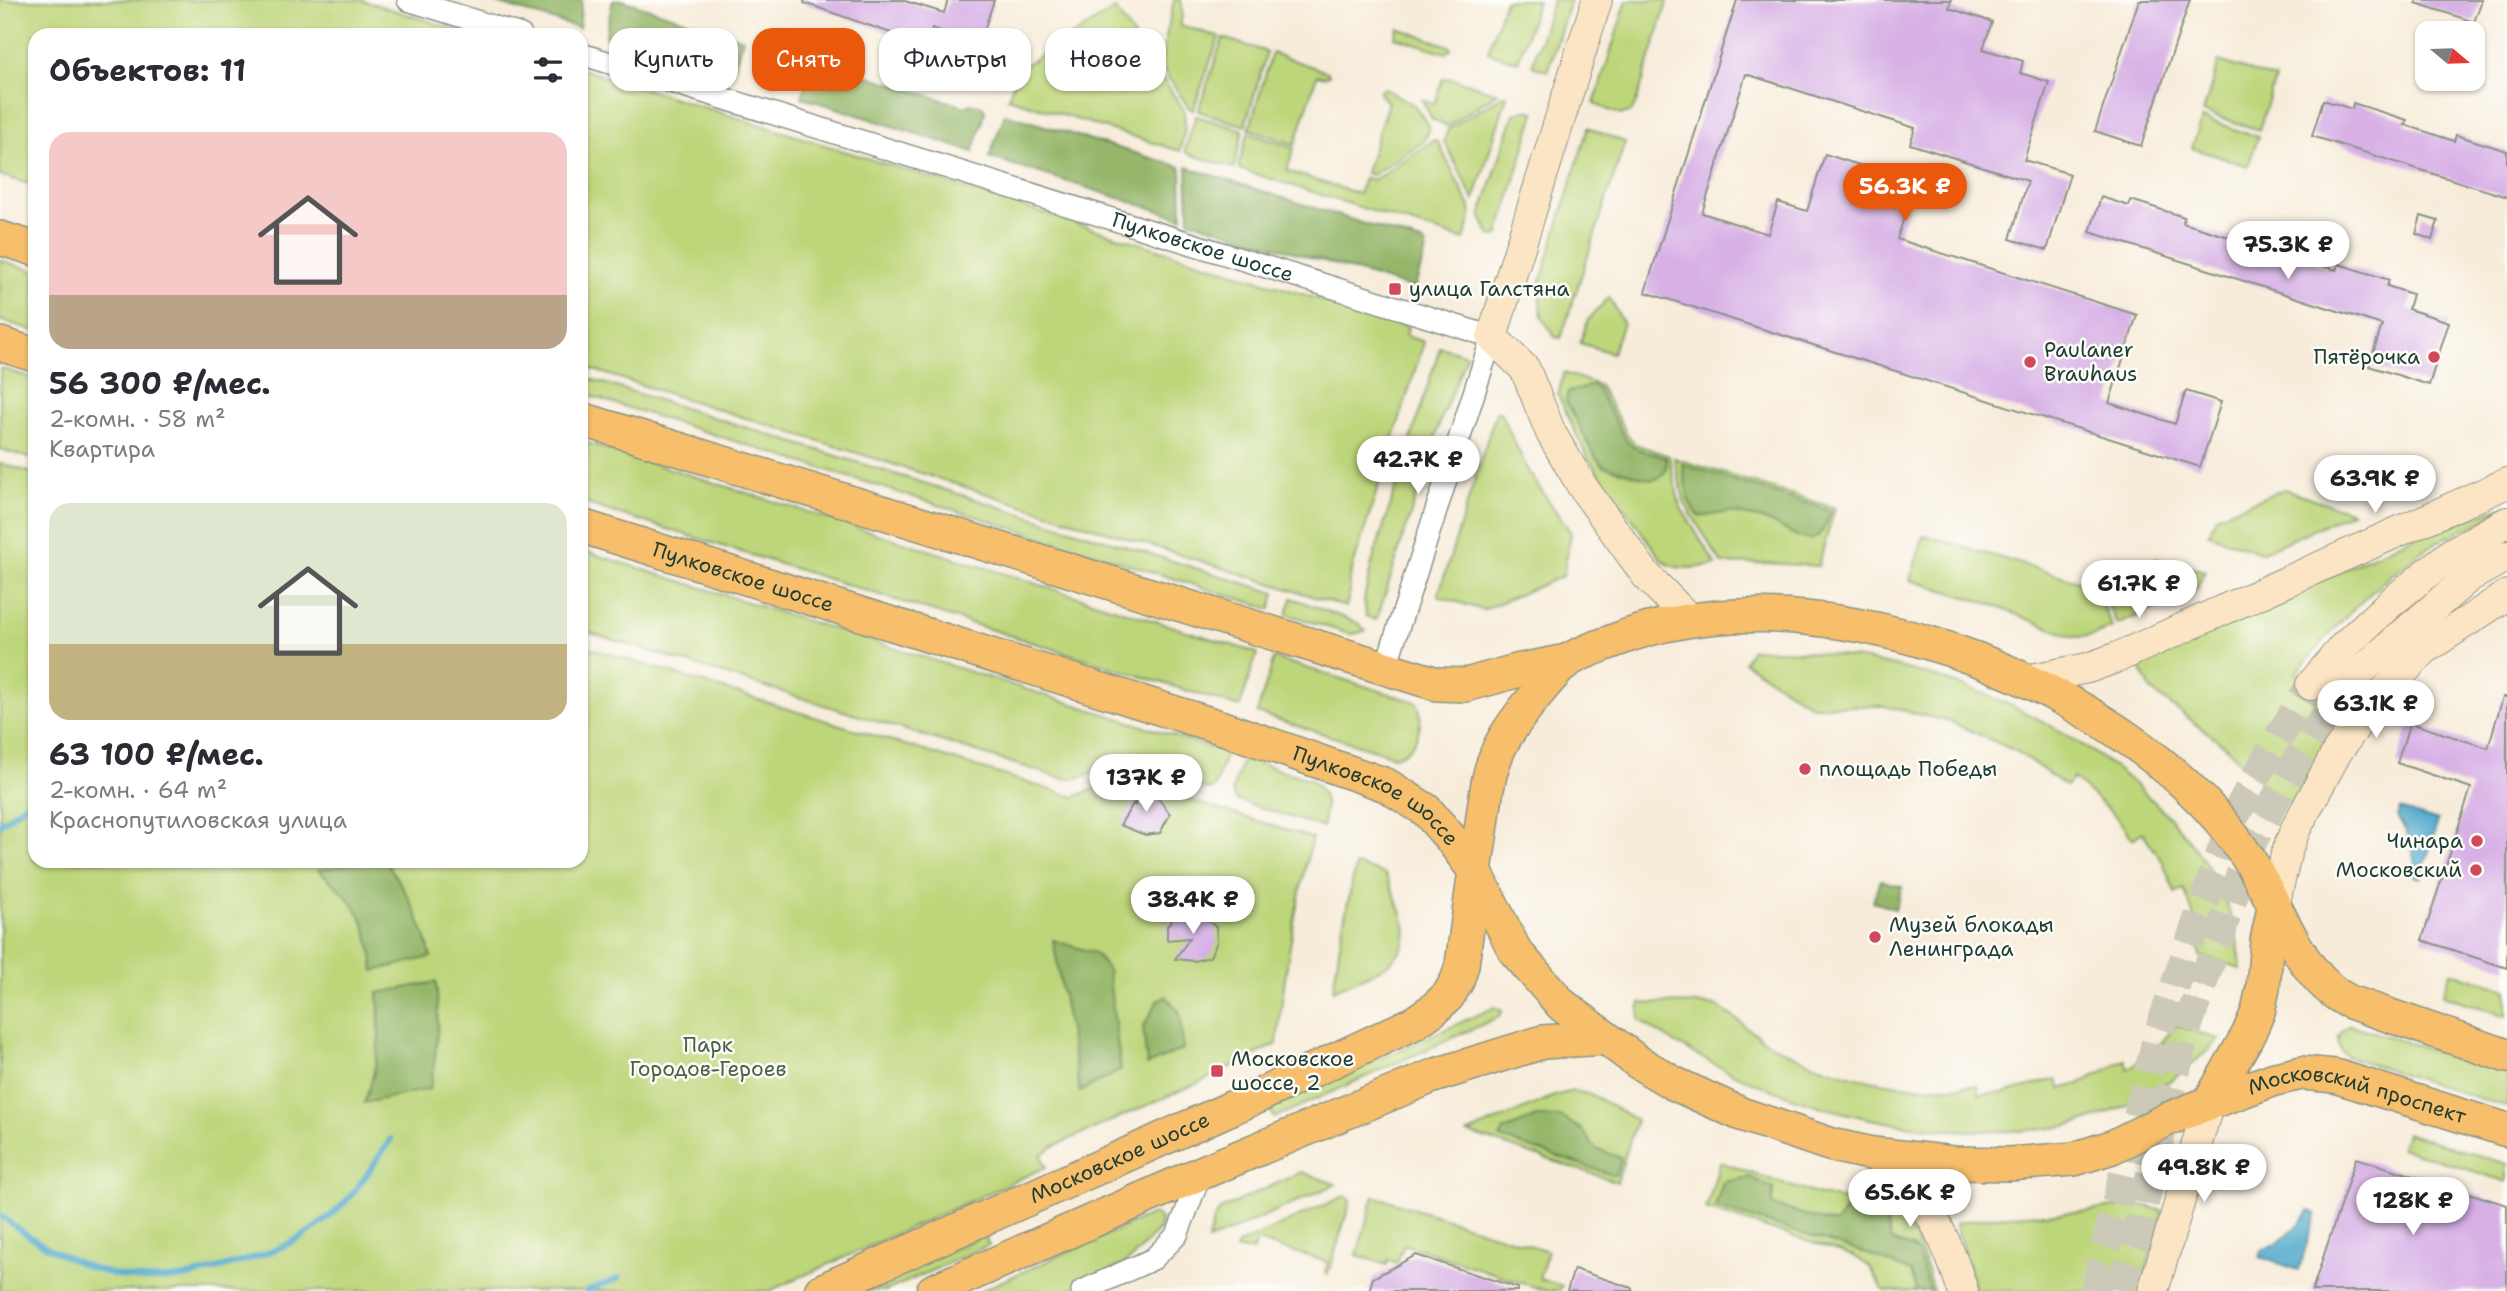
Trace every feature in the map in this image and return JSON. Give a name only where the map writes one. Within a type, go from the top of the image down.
[{"type":"main road","points":[[1597,0],[1492,337],[1525,369],[1551,433],[1582,486],[1646,575],[1690,620]]},
{"type":"main road","points":[[0,238],[28,247]]},
{"type":"main road","points":[[0,344],[28,353]]},
{"type":"main road","points":[[588,421],[1437,684],[1466,685],[1567,661],[1638,631],[1690,620],[1740,616],[1859,626],[1932,645],[2025,680],[2094,718],[2151,757],[2185,785],[2212,812],[2249,859],[2274,907],[2317,976],[2340,998],[2507,1056]]},
{"type":"main road","points":[[2025,680],[2088,668],[2118,657],[2507,483]]},
{"type":"main road","points":[[2507,522],[2453,552],[2343,647],[2323,694],[2362,670],[2469,577],[2507,556]]},
{"type":"main road","name":"Пулковское шоссе","points":[[588,528],[1226,729],[1386,785],[1426,810],[1475,871]]},
{"type":"main road","points":[[2153,1291],[2209,1103],[2258,1012],[2267,941],[2286,854],[2295,830],[2337,752],[2377,699],[2426,649],[2507,595]]},
{"type":"main road","points":[[1567,661],[1519,717],[1496,755],[1484,795],[1475,871],[1516,951],[1562,1005],[1605,1038],[1673,1083],[1741,1114],[1832,1145],[1872,1154],[1953,1163],[1988,1164],[2074,1159],[2112,1147],[2168,1119],[2209,1103]]},
{"type":"main road","name":"Московское шоссе","points":[[821,1291],[1384,1038],[1434,1009],[1448,996],[1462,965],[1475,871]]},
{"type":"main road","points":[[933,1291],[1201,1173],[1433,1076],[1543,1042],[1605,1038]]},
{"type":"main road","name":"Московский проспект","points":[[2209,1103],[2275,1079],[2302,1073],[2319,1073],[2507,1130]]},
{"type":"main road","points":[[1872,1154],[1901,1177],[1937,1222],[1963,1291]]},
{"type":"main road","points":[[1010,1206],[1030,1248]]},
{"type":"street","points":[[408,0],[498,28]]},
{"type":"street","name":"Пулковское шоссе","points":[[588,56],[1492,337]]},
{"type":"street","points":[[1385,669],[1492,337]]},
{"type":"street","points":[[1082,1291],[1153,1259],[1177,1235],[1201,1173]]},
{"type":"green space","points":[[0,0],[361,0],[451,28],[28,28],[28,184],[0,175]]},
{"type":"green space","points":[[487,0],[582,0],[579,28]]},
{"type":"green space","points":[[613,0],[622,0],[709,28],[609,28],[609,38],[605,37]]},
{"type":"green space","points":[[1174,0],[1181,0],[1183,12],[1180,25],[1219,37],[1193,110],[1166,74],[1166,37]]},
{"type":"green space","points":[[1505,0],[1538,0],[1518,62],[1488,52]]},
{"type":"green space","points":[[1553,0],[1570,0],[1548,71],[1532,66]]},
{"type":"green space","points":[[1627,0],[1668,0],[1637,100],[1632,111],[1621,115],[1594,104]]},
{"type":"green space","points":[[1115,9],[1128,28],[1084,28]]},
{"type":"green space","points":[[1398,28],[1451,49],[1446,53],[1395,37]]},
{"type":"green space","points":[[738,37],[743,39],[738,54]]},
{"type":"green space","points":[[1223,38],[1267,52],[1245,126],[1198,111]]},
{"type":"green space","points":[[1045,53],[1045,91],[1166,91],[1166,84],[1184,110],[1185,128],[1180,151],[1008,98],[1010,91],[1031,91],[1031,61]]},
{"type":"green space","points":[[1272,53],[1328,72],[1329,75],[1317,75],[1295,145],[1249,129]]},
{"type":"green space","points":[[2219,61],[2275,79],[2259,130],[2203,112]]},
{"type":"green space","points":[[588,71],[609,78],[609,91],[652,91],[1408,327],[1406,336],[1424,342],[1349,579],[1350,591],[1346,607],[588,368]]},
{"type":"green space","points":[[865,75],[879,80],[879,91],[915,91],[965,107],[974,104],[981,106],[985,114],[973,152],[802,97],[804,91],[865,91]]},
{"type":"green space","points":[[1447,78],[1498,93],[1447,126],[1432,119],[1422,100],[1435,104],[1442,80]]},
{"type":"green space","points":[[1384,88],[1414,105],[1429,126],[1429,131],[1423,142],[1372,175],[1366,173],[1388,102],[1380,95],[1379,90]]},
{"type":"green space","points":[[1507,96],[1474,200],[1444,141],[1448,129]]},
{"type":"green space","points":[[1524,110],[1535,112],[1498,236],[1495,237],[1489,234],[1482,219],[1482,212],[1514,114]]},
{"type":"green space","points":[[1005,114],[1181,167],[1182,218],[989,157]]},
{"type":"green space","points":[[1196,116],[1243,130],[1234,168],[1188,154],[1185,150]]},
{"type":"green space","points":[[2202,118],[2258,137],[2248,166],[2192,148]]},
{"type":"green space","points":[[1588,128],[1625,142],[1561,338],[1555,337],[1542,317],[1539,293]]},
{"type":"green space","points":[[1248,133],[1294,148],[1287,171],[1359,194],[1364,178],[1374,180],[1434,140],[1438,142],[1470,207],[1471,217],[1464,240],[1239,169]]},
{"type":"green space","points":[[1187,167],[1421,242],[1426,246],[1426,250],[1415,287],[1189,220]]},
{"type":"green space","points":[[0,260],[28,269],[28,329],[0,320]]},
{"type":"green space","points":[[1609,297],[1623,323],[1612,353],[1580,343],[1588,320]]},
{"type":"green space","points":[[1440,347],[1467,355],[1442,416],[1376,620],[1366,616],[1364,599],[1372,563]]},
{"type":"green space","points":[[0,368],[28,377],[28,458],[0,449]]},
{"type":"green space","points":[[1564,373],[1599,385],[1635,444],[1669,456],[1680,506],[1716,565],[1681,568],[1662,560],[1587,457],[1558,395]]},
{"type":"green space","points":[[588,378],[1275,593],[1271,609],[588,395]]},
{"type":"green space","points":[[1594,385],[1627,442],[1635,448],[1666,458],[1666,469],[1662,475],[1652,480],[1604,466],[1596,458],[1566,401],[1568,392]]},
{"type":"green space","points":[[1496,412],[1500,412],[1528,471],[1571,533],[1563,576],[1483,610],[1438,596]]},
{"type":"green space","points":[[588,443],[1257,653],[1240,707],[588,504]]},
{"type":"green space","points":[[1674,458],[1835,508],[1818,566],[1722,564],[1685,504]]},
{"type":"green space","name":"Парк Городов-Героев","points":[[0,463],[28,472],[28,868],[588,868],[588,647],[1074,797],[1112,782],[1132,782],[1312,838],[1291,941],[1277,1044],[1200,1082],[1054,1146],[1041,1155],[1046,1167],[769,1291],[0,1291]]},
{"type":"green space","points":[[1682,464],[1831,511],[1826,525],[1820,534],[1806,539],[1750,516],[1727,513],[1699,516],[1689,502]]},
{"type":"green space","points":[[2284,489],[2352,512],[2261,553],[2209,534],[2216,516]]},
{"type":"green space","points":[[2507,506],[2487,519],[2432,545],[2405,564],[2355,608],[2296,674],[2347,711],[2293,805],[2268,789],[2224,745],[2151,690],[2138,664],[2420,534]]},
{"type":"green space","points":[[1924,535],[2095,586],[2112,627],[2093,636],[2073,637],[1990,604],[1910,580]]},
{"type":"green space","points":[[588,552],[1226,752],[1215,787],[1209,790],[1125,766],[1078,778],[1061,778],[588,632]]},
{"type":"green space","points":[[2156,559],[2205,571],[2196,590],[2117,625],[2100,585]]},
{"type":"green space","points":[[1292,598],[1358,623],[1366,631],[1346,633],[1287,614]]},
{"type":"green space","points":[[1752,649],[1860,659],[1913,671],[1965,687],[2016,708],[2063,733],[2109,764],[2151,799],[2185,835],[2213,875],[2223,897],[2238,944],[2241,969],[2200,956],[2195,920],[2184,889],[2175,893],[2163,862],[2142,832],[2133,839],[2115,816],[2073,778],[2066,786],[2016,751],[1951,722],[1884,706],[1812,706],[1744,662]]},
{"type":"green space","points":[[1274,658],[1416,702],[1421,717],[1413,743],[1408,750],[1394,756],[1257,713]]},
{"type":"green space","points":[[1243,758],[1311,780],[1317,785],[1325,801],[1322,827],[1236,800],[1232,792]]},
{"type":"green space","points":[[1356,865],[1385,874],[1402,913],[1405,939],[1400,951],[1382,968],[1333,990],[1342,930]]},
{"type":"green space","points":[[390,868],[419,919],[431,957],[374,971],[369,938],[359,913],[318,870]]},
{"type":"green space","points":[[1880,880],[1902,887],[1895,909],[1873,902]]},
{"type":"green space","points":[[1053,940],[1095,953],[1108,970],[1121,1070],[1080,1092]]},
{"type":"green space","points":[[2451,972],[2507,989],[2507,1016],[2443,995]]},
{"type":"green space","points":[[436,982],[437,1036],[430,1089],[364,1103],[378,1049],[378,993]]},
{"type":"green space","points":[[1166,996],[1180,1013],[1183,1049],[1147,1065],[1143,1028],[1158,1000]]},
{"type":"green space","points":[[1640,1003],[1715,1006],[1788,1053],[1840,1072],[1923,1087],[1978,1085],[1979,1094],[2003,1093],[2057,1079],[2061,1089],[2079,1084],[2125,1060],[2128,1069],[2158,1047],[2176,1025],[2219,1039],[2174,1078],[2140,1099],[2103,1115],[2047,1129],[1938,1129],[1847,1114],[1760,1085],[1678,1045],[1639,1020]]},
{"type":"green space","points":[[1495,1007],[1502,1011],[1499,1017],[1274,1118],[1269,1108]]},
{"type":"green space","points":[[2350,1025],[2507,1073],[2507,1107],[2346,1056],[2340,1048],[2339,1039],[2342,1031]]},
{"type":"green space","points":[[1573,1091],[1592,1095],[1636,1120],[1617,1182],[1468,1133],[1554,1096]]},
{"type":"green space","points":[[1536,1117],[1561,1117],[1581,1129],[1596,1149],[1619,1157],[1621,1160],[1616,1174],[1612,1175],[1500,1138],[1504,1130]]},
{"type":"green space","points":[[2406,1133],[2507,1164],[2507,1182],[2401,1148]]},
{"type":"green space","points":[[1720,1162],[1828,1197],[1873,1207],[1894,1216],[1914,1237],[1933,1291],[1884,1291],[1870,1267],[1854,1256],[1706,1209]]},
{"type":"green space","points":[[1301,1172],[1336,1184],[1208,1241],[1213,1221],[1220,1210]]},
{"type":"green space","points":[[1750,1177],[1773,1188],[1772,1205],[1832,1223],[1836,1223],[1847,1208],[1853,1207],[1885,1217],[1891,1241],[1912,1248],[1918,1253],[1930,1291],[1917,1291],[1911,1272],[1868,1254],[1715,1207],[1723,1182]]},
{"type":"green space","points":[[1344,1196],[1349,1198],[1350,1202],[1328,1275],[1325,1273],[1328,1262],[1257,1241],[1252,1251],[1236,1249],[1239,1244]]},
{"type":"green space","points":[[1374,1196],[1548,1251],[1539,1279],[1562,1286],[1560,1291],[1547,1291],[1404,1244],[1397,1263],[1388,1260],[1387,1265],[1357,1255]]},
{"type":"green space","points":[[2136,1203],[2163,1211],[2140,1291],[1976,1291],[1955,1223],[1991,1217],[2091,1211]]},
{"type":"green space","points":[[1153,1214],[1161,1219],[1160,1228],[1132,1258],[1121,1266],[1065,1291],[980,1291],[1092,1241],[1096,1242],[1096,1239]]},
{"type":"green space","points":[[984,1235],[989,1245],[886,1291],[859,1291]]},
{"type":"water","points":[[2400,809],[2438,821],[2421,878],[2414,876],[2411,844],[2397,816]]},
{"type":"water","points":[[2309,1211],[2316,1213],[2299,1270],[2259,1257],[2261,1250],[2288,1235]]},
{"type":"building","points":[[805,0],[902,0],[944,13],[948,0],[994,0],[985,28],[879,29],[804,3]]},
{"type":"building","points":[[1737,0],[1951,0],[1949,8],[1992,22],[1983,49],[2023,61],[2020,73],[2049,82],[2024,160],[2070,174],[2047,250],[2010,239],[2028,181],[1910,144],[1915,128],[1746,74],[1702,213],[1768,234],[1778,202],[1807,211],[1825,154],[1915,183],[1897,239],[2137,315],[2109,403],[2175,424],[2186,391],[2221,402],[2200,467],[1645,292]]},
{"type":"building","points":[[2139,0],[2190,0],[2141,146],[2095,131]]},
{"type":"building","points":[[2417,0],[2482,0],[2474,21],[2416,3]]},
{"type":"building","points":[[2323,100],[2352,109],[2353,103],[2407,120],[2405,125],[2454,141],[2456,135],[2507,151],[2507,197],[2312,136]]},
{"type":"building","points":[[2101,197],[2129,206],[2131,200],[2184,217],[2183,223],[2232,238],[2234,232],[2287,249],[2286,254],[2336,270],[2339,264],[2389,280],[2387,286],[2412,294],[2408,309],[2449,322],[2429,385],[2369,366],[2382,325],[2090,232]]},
{"type":"building","points":[[2421,216],[2438,221],[2432,240],[2416,234]]},
{"type":"building","name":"Московский","points":[[2503,697],[2507,697],[2507,968],[2422,940],[2471,788],[2397,763],[2410,723],[2488,748]]},
{"type":"building","points":[[1134,785],[1159,799],[1170,814],[1160,833],[1145,835],[1120,825],[1133,804],[1135,805]]},
{"type":"building","points":[[1198,913],[1216,927],[1217,942],[1210,957],[1194,961],[1175,959],[1190,938],[1167,940],[1167,926],[1175,916]]},
{"type":"building","points":[[2356,1158],[2507,1205],[2507,1291],[2312,1291]]},
{"type":"building","points":[[1416,1255],[1518,1288],[1518,1291],[1369,1291],[1373,1278]]},
{"type":"building","points":[[1574,1269],[1632,1288],[1632,1291],[1567,1291]]},
{"type":"waterway","points":[[0,824],[28,802]]},
{"type":"waterway","points":[[0,1215],[57,1253],[99,1270],[144,1279],[183,1277],[262,1255],[312,1230],[351,1195],[391,1139]]},
{"type":"waterway","points":[[587,1291],[619,1278]]},
{"type":"tunnel","points":[[2095,1291],[2158,1035],[2233,819],[2311,685]]},
{"type":"tunnel","points":[[2123,1291],[2184,1036],[2253,840],[2296,762],[2334,702]]},
{"type":"place","name":"улица Галстяна","points":[[1395,289]]},
{"type":"place","name":"Пятёрочка","points":[[2434,357]]},
{"type":"place","name":"Paulaner Brauhaus","points":[[2030,362]]},
{"type":"place","name":"площадь Победы","points":[[1805,769]]},
{"type":"place","name":"Чинара","points":[[2477,841]]},
{"type":"place","name":"Московский","points":[[2476,870]]},
{"type":"place","name":"Музей блокады Ленинграда","points":[[1875,937]]},
{"type":"place","name":"Московское шоссе, 2","points":[[1217,1071]]}]
